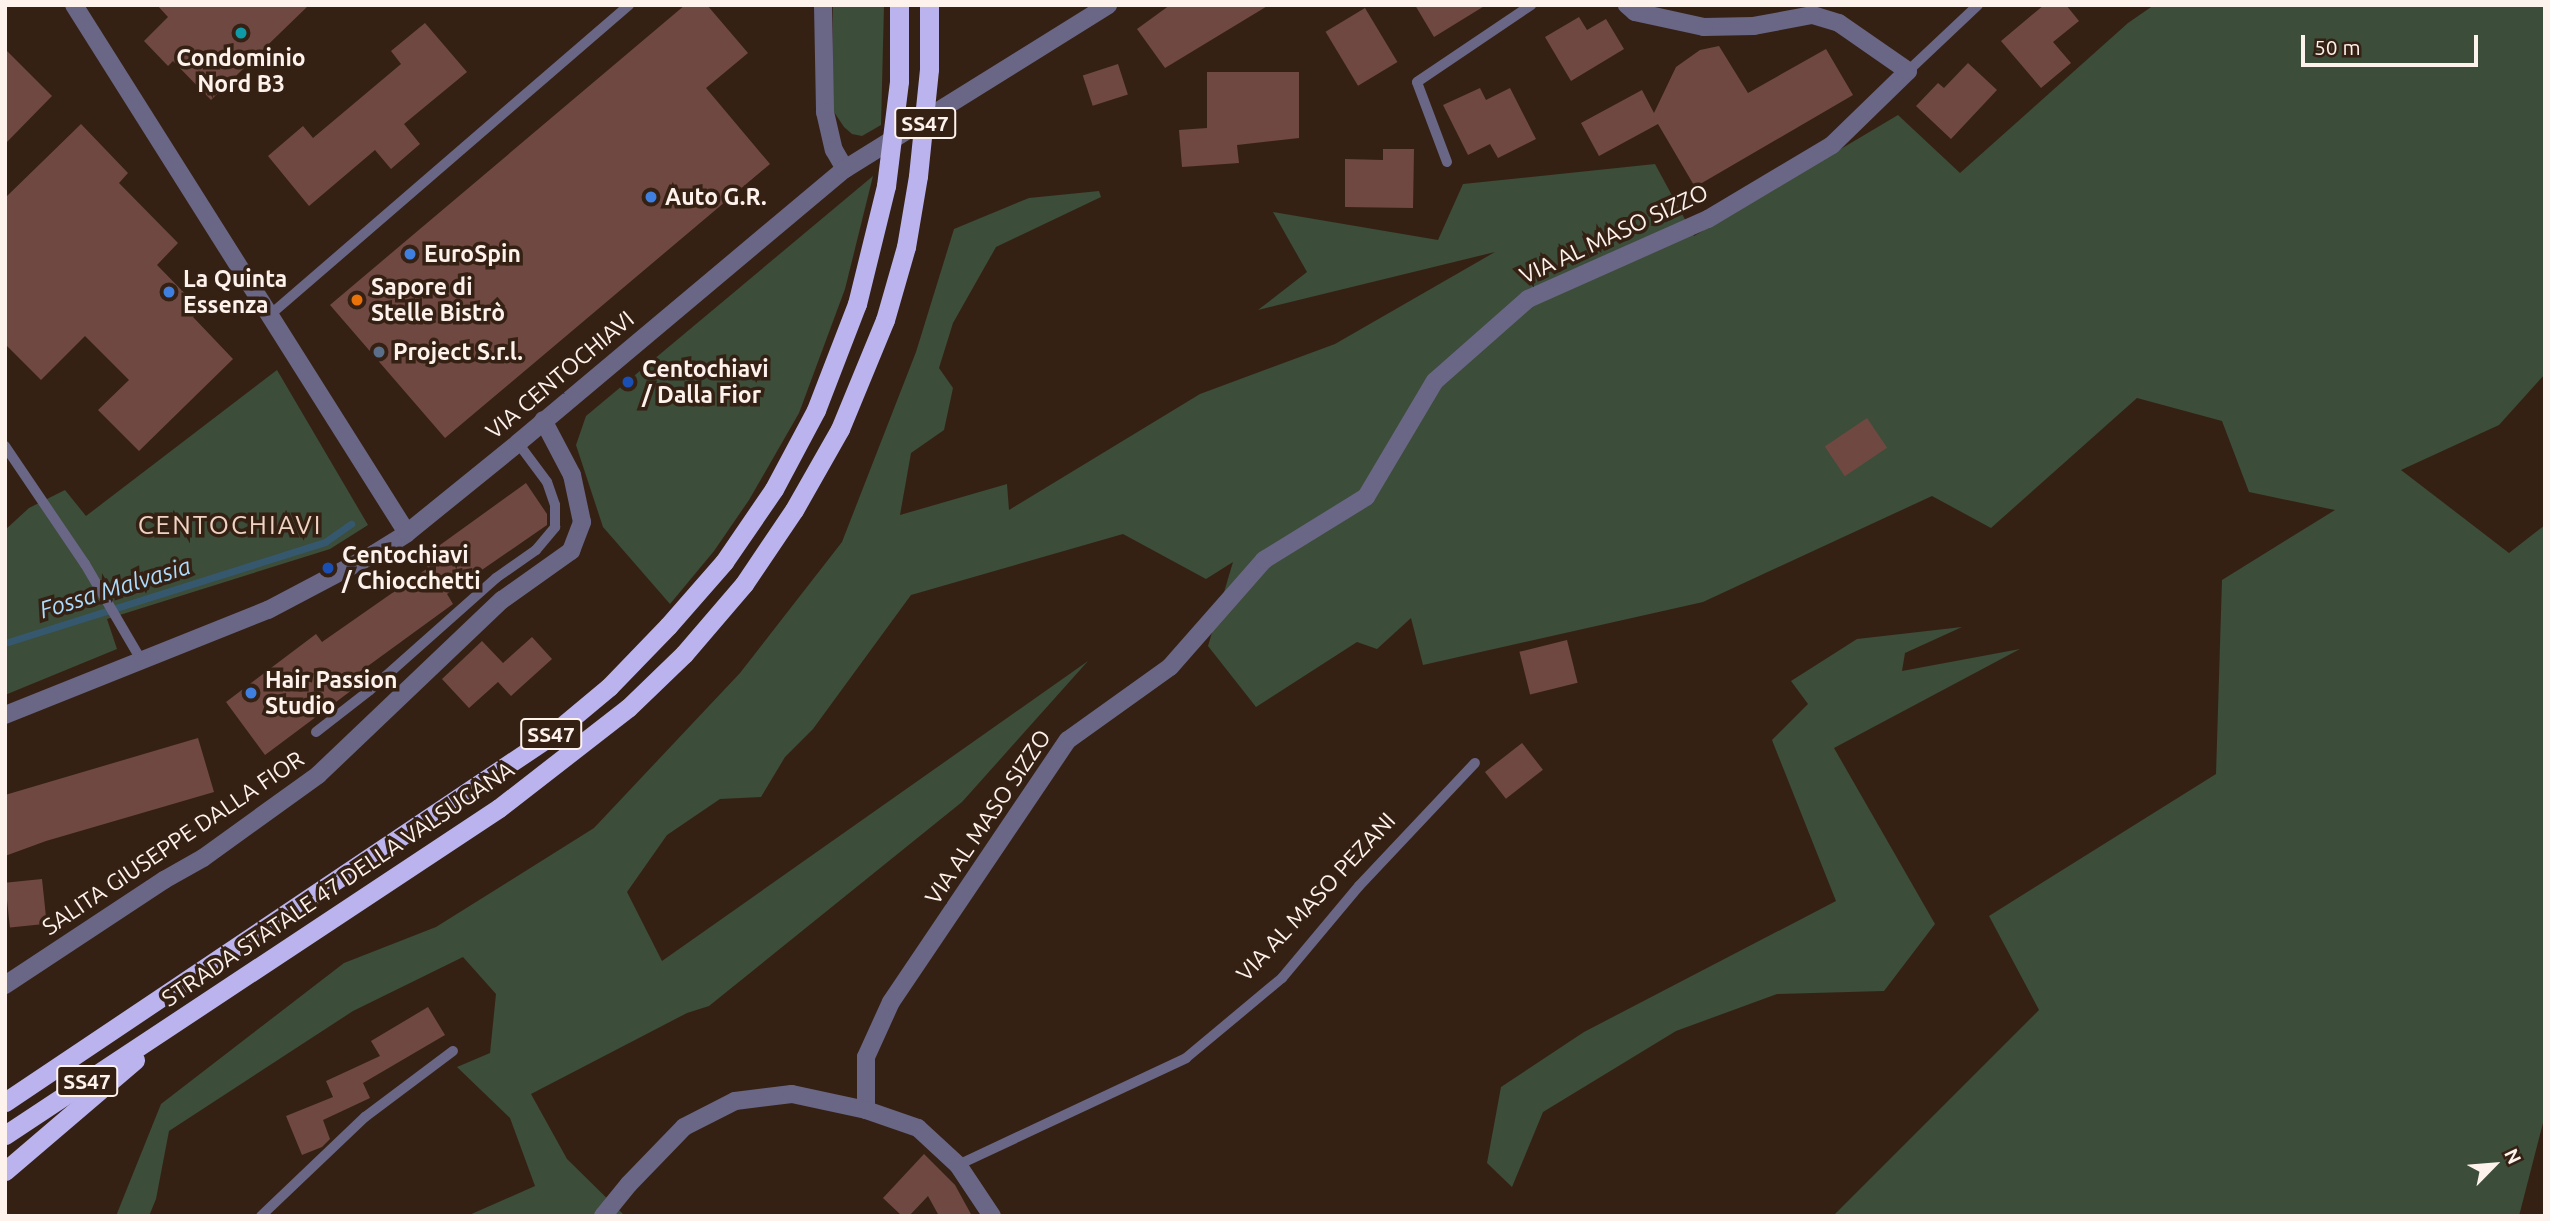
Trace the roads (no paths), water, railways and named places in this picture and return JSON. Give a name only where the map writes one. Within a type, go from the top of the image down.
[{"type":"highway","name":"STRADA STATALE 47 DELLA VALSUGANA","points":[[5,1102],[549,737],[609,687],[668,626],[724,562],[774,489],[816,410],[858,304],[887,186],[899,81],[899,5]]},
{"type":"highway","name":"STRADA STATALE 47 DELLA VALSUGANA","points":[[5,1135],[499,808],[628,708],[684,654],[744,584],[794,510],[840,429],[885,320],[906,247],[918,176],[929,69],[929,5]]},
{"type":"highway","points":[[5,1171],[114,1080],[169,1027]]},
{"type":"street","points":[[74,5],[407,533]]},
{"type":"street","points":[[822,5],[825,112],[834,150],[845,169]]},
{"type":"street","name":"VIA CENTOCHIAVI","points":[[5,715],[268,610],[331,578],[407,533],[845,169],[1108,5]]},
{"type":"street","points":[[1627,5],[1635,12],[1704,27],[1754,26],[1812,15],[1839,23],[1908,71]]},
{"type":"street","name":"VIA AL MASO SIZZO","points":[[866,1110],[866,1056],[891,1002],[1068,740],[1170,667],[1264,561],[1366,497],[1435,381],[1528,299],[1708,219],[1832,145],[1908,71]]},
{"type":"street","name":"SALITA GIUSEPPE DALLA FIOR","points":[[5,985],[164,880],[203,858],[318,775],[502,600],[571,551],[582,522],[572,475],[543,420]]},
{"type":"street","points":[[603,1216],[629,1184],[684,1127],[735,1101],[792,1094],[866,1110],[918,1128],[958,1165],[992,1216]]},
{"type":"lane","points":[[271,314],[629,5]]},
{"type":"lane","points":[[1447,162],[1416,82],[1531,5]]},
{"type":"lane","points":[[1908,71],[1978,5]]},
{"type":"lane","points":[[316,732],[370,690],[496,578],[536,550],[555,527],[555,505],[547,482],[518,443]]},
{"type":"lane","points":[[5,446],[105,595],[141,660]]},
{"type":"lane","name":"VIA AL MASO PEZANI","points":[[958,1165],[1186,1058],[1282,978],[1359,886],[1475,763]]},
{"type":"lane","points":[[261,1216],[365,1117],[453,1051]]},
{"type":"waterway","name":"Fossa Malvasia","points":[[5,643],[325,542],[351,524]]},
{"type":"place","name":"Condominio Nord B3","points":[[241,33]]},
{"type":"place","name":"Auto G.R.","points":[[651,197]]},
{"type":"place","name":"EuroSpin","points":[[410,254]]},
{"type":"place","name":"La Quinta Essenza","points":[[169,292]]},
{"type":"place","name":"Sapore di Stelle Bistrò","points":[[357,300]]},
{"type":"place","name":"Project S.r.l.","points":[[379,352]]},
{"type":"place","name":"Centochiavi / Dalla Fior","points":[[628,382]]},
{"type":"place","name":"Centochiavi / Chiocchetti","points":[[328,568]]},
{"type":"place","name":"Hair Passion Studio","points":[[251,693]]},
{"type":"district","name":"CENTOCHIAVI","points":[[230,525]]}]
